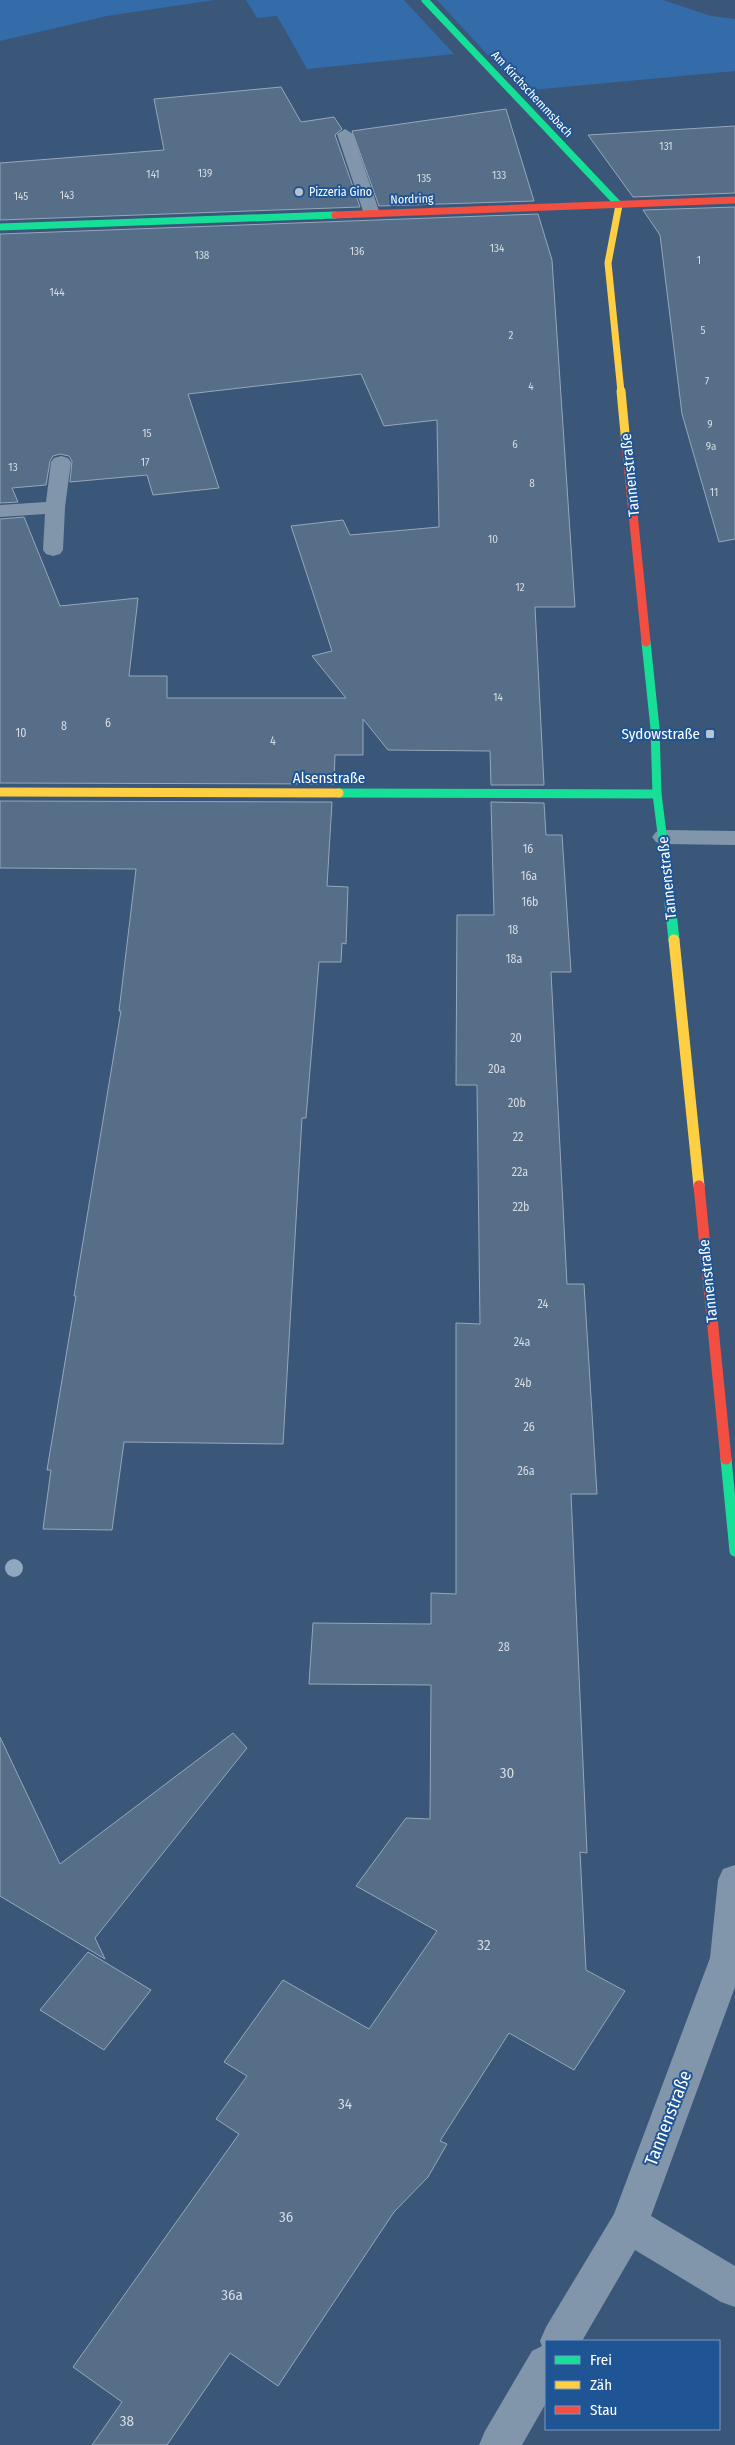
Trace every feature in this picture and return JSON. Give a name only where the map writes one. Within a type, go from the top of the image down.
[{"type":"street","name":"Am Kirchschemmsbach","points":[[425,0],[619,205]]},
{"type":"street","points":[[345,134],[372,214]]},
{"type":"street","name":"Nordring","points":[[0,227],[735,200]]},
{"type":"street","name":"Tannenstraße","points":[[619,205],[608,263],[655,728],[657,794],[664,837],[735,1551]]},
{"type":"street","points":[[53,550],[55,507],[61,462]]},
{"type":"street","points":[[0,511],[55,507]]},
{"type":"street","name":"Alsenstraße","points":[[0,792],[657,794]]},
{"type":"street","points":[[664,837],[735,838]]},
{"type":"street","name":"Tannenstraße","points":[[561,2340],[629,2224],[728,1958],[735,1880]]},
{"type":"street","points":[[629,2224],[735,2288]]},
{"type":"street","points":[[499,2445],[545,2367]]},
{"type":"shaded area","points":[[0,0],[214,0],[107,16],[0,41]]},
{"type":"shaded area","points":[[246,0],[404,0],[454,54],[307,69],[277,16],[257,18]]},
{"type":"shaded area","points":[[437,0],[663,0],[711,16],[735,19],[735,71],[521,91]]},
{"type":"building","points":[[281,87],[301,122],[334,117],[342,129],[335,135],[360,207],[0,220],[0,163],[164,150],[154,99]]},
{"type":"building","points":[[506,109],[534,201],[379,206],[352,131]]},
{"type":"building","points":[[735,126],[735,193],[633,197],[588,135]]},
{"type":"building","points":[[735,207],[735,539],[719,542],[682,414],[660,235],[643,210]]},
{"type":"building","points":[[538,214],[552,260],[575,607],[535,607],[544,785],[491,785],[490,751],[388,750],[363,719],[363,755],[335,755],[334,784],[0,783],[0,519],[24,517],[60,606],[138,598],[129,676],[167,676],[167,698],[346,698],[312,656],[332,651],[291,526],[343,520],[350,535],[439,527],[437,420],[384,426],[361,374],[188,394],[219,488],[153,495],[147,475],[70,482],[72,461],[69,456],[60,454],[53,456],[50,461],[46,485],[12,488],[18,502],[0,503],[0,234]]},
{"type":"building","points":[[0,801],[332,802],[327,886],[348,887],[346,944],[342,943],[341,962],[319,962],[306,1118],[302,1118],[283,1444],[124,1442],[112,1530],[43,1529],[51,1470],[47,1470],[121,1011],[119,1011],[136,869],[0,868]]},
{"type":"building","points":[[491,802],[544,803],[546,835],[562,835],[571,972],[551,972],[567,1284],[584,1284],[597,1494],[571,1494],[587,1853],[580,1852],[586,1970],[625,1991],[574,2070],[509,2033],[440,2141],[447,2144],[428,2177],[394,2212],[278,2386],[230,2353],[167,2445],[92,2445],[122,2402],[73,2367],[239,2134],[216,2119],[247,2076],[224,2062],[283,1980],[369,2029],[437,1931],[356,1886],[406,1818],[430,1819],[431,1685],[309,1684],[313,1623],[431,1624],[431,1593],[456,1594],[456,1323],[480,1324],[477,1085],[456,1085],[457,915],[494,915]]},
{"type":"building","points":[[233,1733],[247,1748],[95,1938],[105,1959],[0,1896],[0,1737],[60,1864]]},
{"type":"building","points":[[88,1952],[151,1990],[104,2050],[40,2010]]},
{"type":"traffic: fast","points":[[425,0],[619,205]]},
{"type":"traffic: fast","points":[[0,227],[335,215]]},
{"type":"traffic: fast","points":[[646,642],[655,728],[657,794],[664,837],[674,940]]},
{"type":"traffic: fast","points":[[339,793],[657,794]]},
{"type":"traffic: fast","points":[[726,1459],[735,1551]]},
{"type":"traffic: slow","points":[[619,205],[608,263],[626,444]]},
{"type":"traffic: slow","points":[[0,792],[339,793]]},
{"type":"traffic: slow","points":[[674,940],[699,1186]]},
{"type":"traffic: jam","points":[[335,215],[735,200]]},
{"type":"traffic: jam","points":[[626,444],[646,642]]},
{"type":"traffic: jam","points":[[699,1186],[726,1459]]},
{"type":"place","name":"Pizzeria Gino","points":[[299,192]]},
{"type":"place","name":"Sydowstraße","points":[[710,734]]}]
